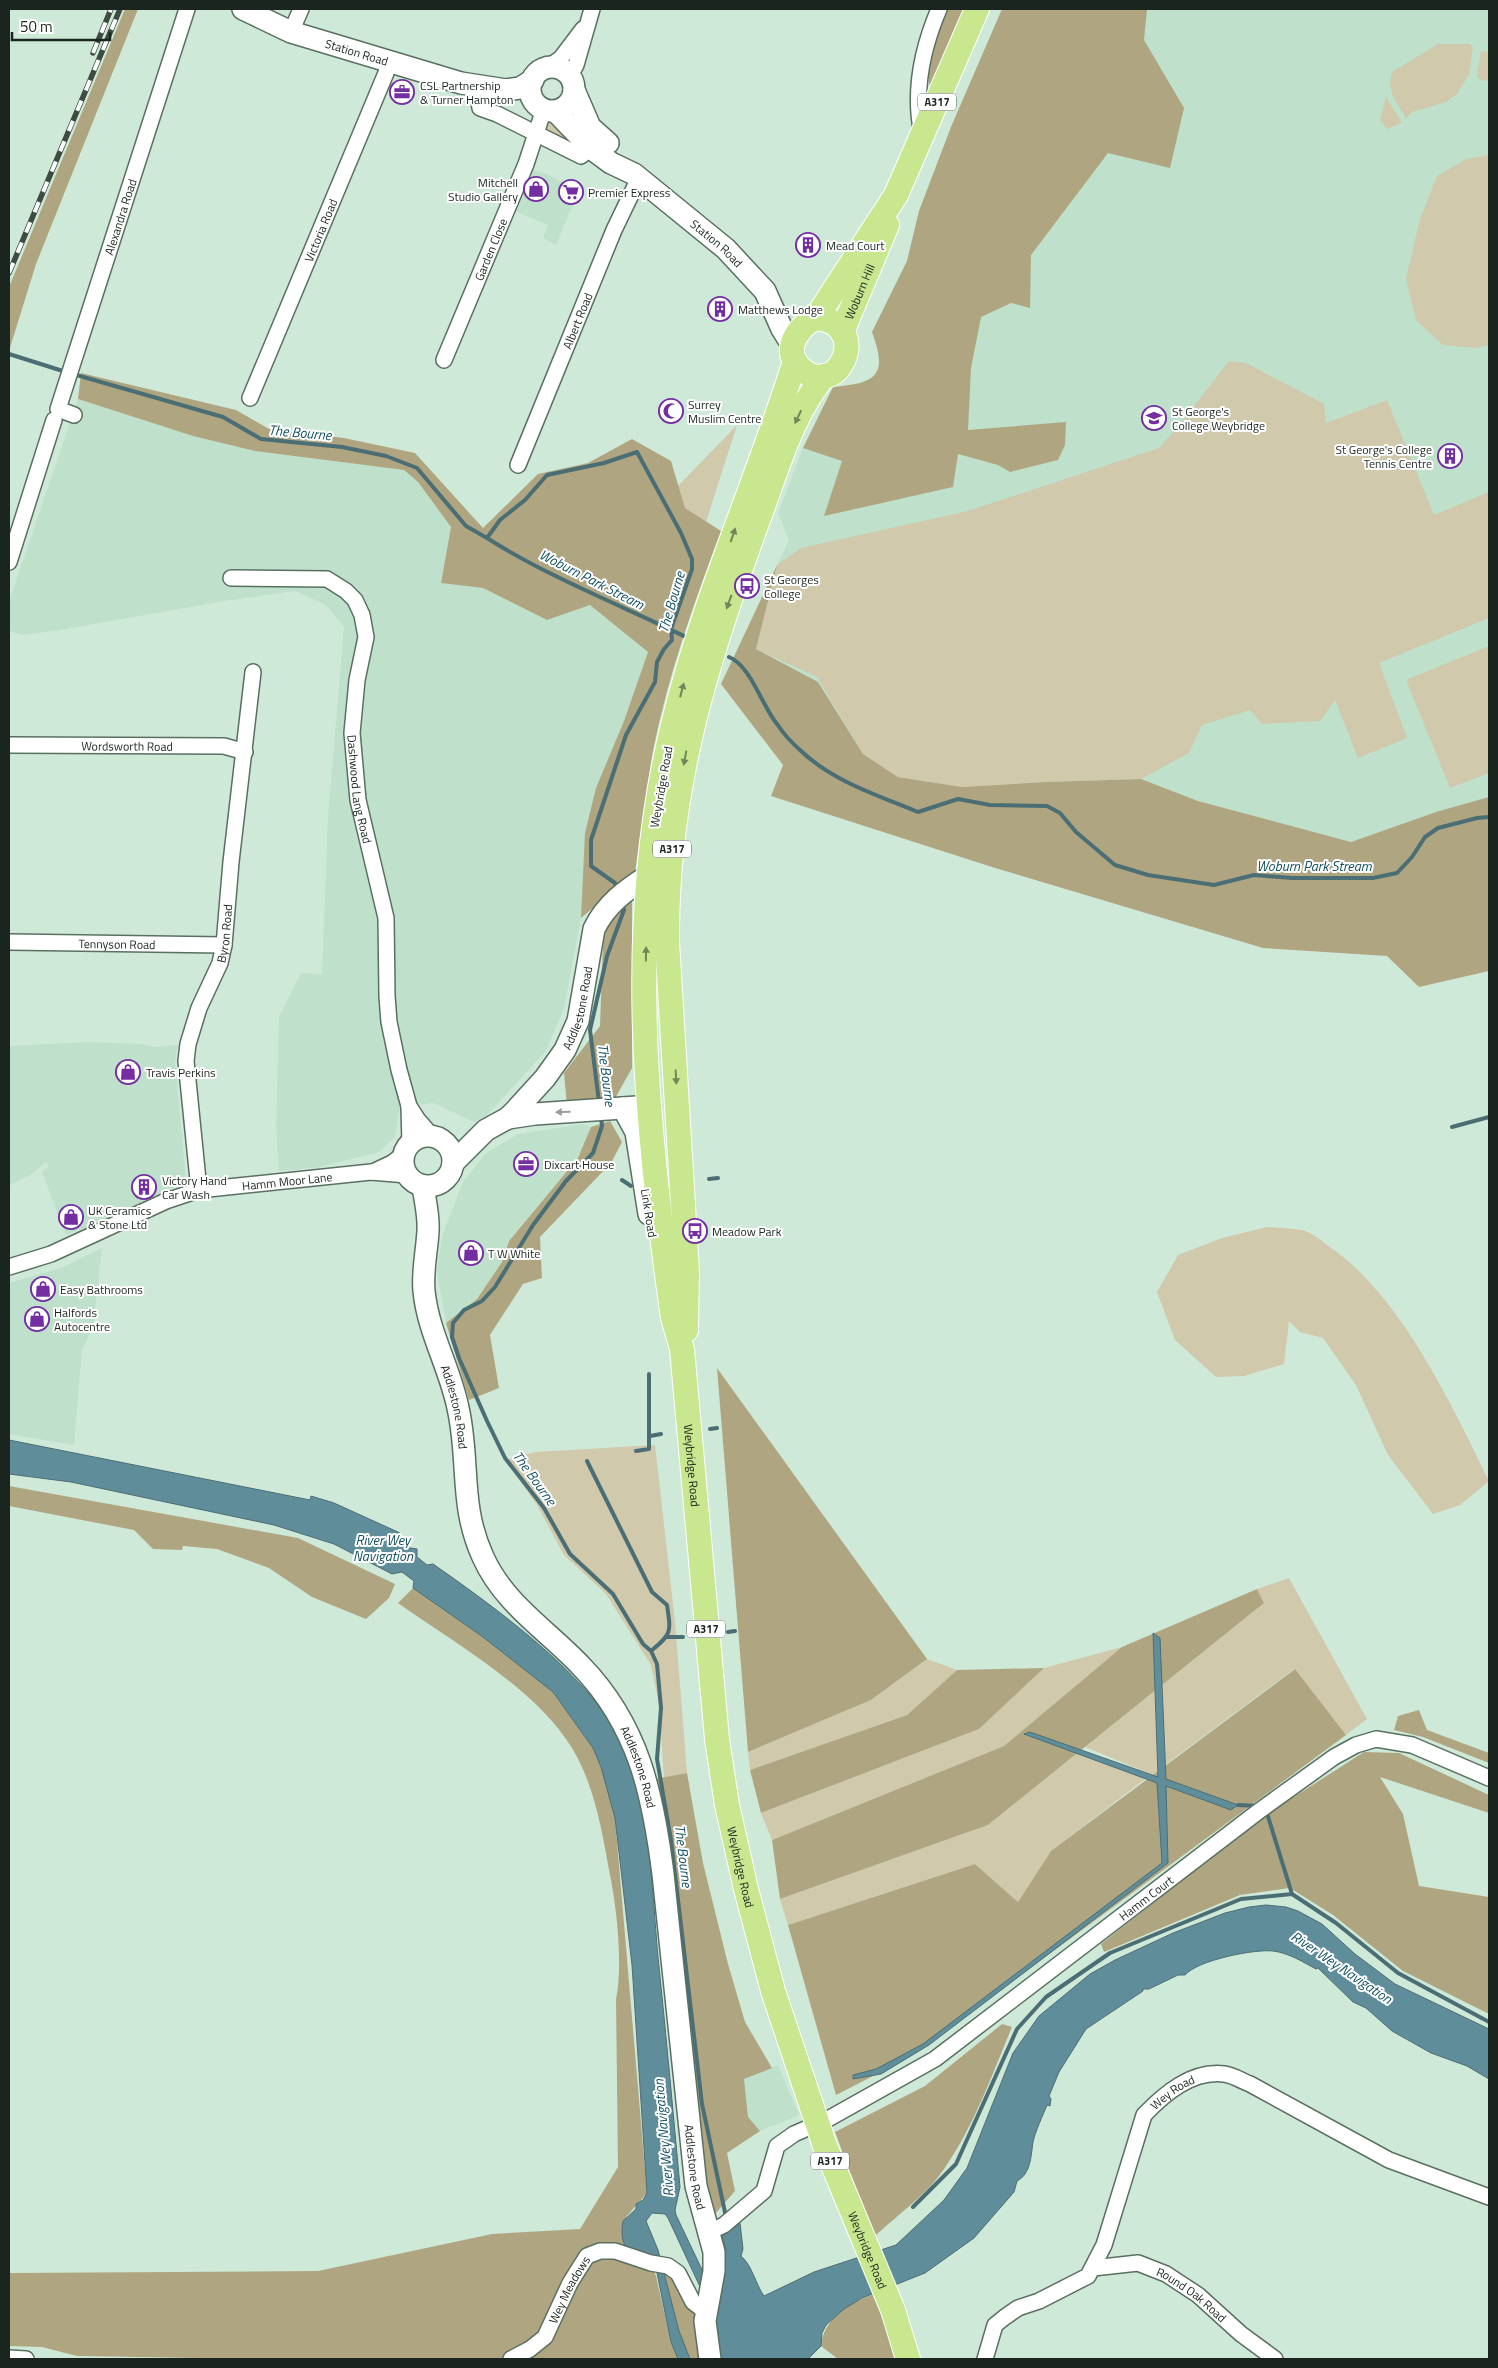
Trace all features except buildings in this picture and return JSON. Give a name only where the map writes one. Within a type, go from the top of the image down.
[{"type":"main road","name":"Woburn Hill","points":[[842,332],[878,252],[896,194],[977,9]]},
{"type":"main road","name":"Woburn Hill","points":[[811,321],[896,194]]},
{"type":"main road","points":[[811,321],[830,322],[842,332],[846,344],[845,360],[834,372],[824,376],[816,376],[806,372],[793,353],[797,333],[811,321]]},
{"type":"main road","name":"Weybridge Road","points":[[793,353],[778,414],[735,529],[688,667],[673,722],[661,779],[649,875],[645,1016],[648,1106],[673,1318],[682,1349],[708,1654],[717,1739],[727,1804],[746,1889],[768,1973],[817,2124],[837,2179],[886,2293],[908,2359]]},
{"type":"main road","name":"Weybridge Road","points":[[682,1349],[687,1322],[686,1271],[667,941],[667,908],[673,832],[680,781],[714,642],[790,436],[808,396],[824,376]]},
{"type":"main road","points":[[648,1106],[657,1102],[660,1097],[658,999],[667,941]]},
{"type":"street","name":"Alexandra Road","points":[[74,415],[58,409],[66,380],[187,9]]},
{"type":"street","name":"Station Road","points":[[243,9],[291,32],[390,60],[433,75],[479,87],[506,90],[520,88],[542,93],[597,144],[620,153],[636,176],[726,249],[756,279],[770,300],[793,353]]},
{"type":"street","points":[[291,32],[301,9]]},
{"type":"street","points":[[922,136],[916,105],[919,82],[932,26],[939,9]]},
{"type":"street","points":[[542,93],[566,106],[573,96],[572,83],[576,65],[592,13]]},
{"type":"street","points":[[542,93],[561,58],[592,13]]},
{"type":"street","name":"Victoria Road","points":[[250,398],[390,60]]},
{"type":"street","points":[[542,93],[560,69],[572,83]]},
{"type":"street","name":"Station Road","points":[[572,83],[597,144]]},
{"type":"street","points":[[479,87],[480,108],[582,156],[597,144]]},
{"type":"street","name":"Garden Close","points":[[444,360],[526,164],[536,133],[542,93]]},
{"type":"street","name":"Albert Road","points":[[518,465],[636,176]]},
{"type":"street","name":"Station Road","points":[[770,300],[783,312],[811,321]]},
{"type":"street","points":[[9,562],[54,420]]},
{"type":"street","name":"Dashwood Lang Road","points":[[231,578],[327,579],[346,591],[355,600],[362,614],[366,637],[357,680],[352,733],[358,800],[386,918],[389,1022],[399,1070],[410,1106],[418,1120],[435,1137]]},
{"type":"street","name":"Byron Road","points":[[199,1190],[186,1061],[188,1044],[199,1008],[220,963],[224,945],[231,862],[253,672]]},
{"type":"street","name":"Wordsworth Road","points":[[9,745],[224,746],[244,752]]},
{"type":"street","name":"Addlestone Road","points":[[649,875],[617,898],[600,917],[594,929],[578,1021],[565,1050],[545,1078],[508,1118],[486,1130],[451,1170],[428,1230],[424,1289],[426,1309],[458,1408],[468,1514],[474,1536],[488,1568],[506,1596],[603,1690],[627,1729],[646,1779],[657,1827],[662,1865],[696,2186],[723,2225],[714,2252],[714,2271],[706,2311],[705,2331],[710,2359]]},
{"type":"street","name":"Tennyson Road","points":[[9,942],[224,945]]},
{"type":"street","name":"Dashwood Lang Road","points":[[410,1106],[411,1165]]},
{"type":"street","points":[[508,1118],[535,1114],[648,1106]]},
{"type":"street","name":"Link Road","points":[[607,1110],[636,1132],[663,1303],[673,1318]]},
{"type":"street","name":"Addlestone Road","points":[[435,1137],[486,1130]]},
{"type":"street","points":[[420,1137],[435,1137],[449,1147],[451,1170],[437,1185],[411,1165],[420,1137]]},
{"type":"street","name":"Addlestone Road","points":[[411,1165],[428,1230]]},
{"type":"street","name":"Hamm Moor Lane","points":[[9,1267],[51,1254],[166,1201],[199,1190],[371,1172],[411,1165]]},
{"type":"street","name":"Hamm Court","points":[[723,2225],[748,2206],[767,2186],[777,2146],[794,2134],[817,2124],[935,2058],[1259,1811],[1334,1757],[1356,1745],[1376,1739],[1412,1745],[1489,1778]]},
{"type":"street","name":"Wey Road","points":[[985,2359],[995,2325],[1018,2308],[1039,2301],[1088,2276],[1104,2245],[1144,2115],[1160,2099],[1180,2085],[1212,2074],[1225,2074],[1250,2084],[1389,2160],[1489,2197]]},
{"type":"street","name":"Wey Meadows","points":[[511,2359],[530,2349],[544,2337],[570,2283],[587,2256],[600,2251],[614,2250],[658,2264],[678,2273],[693,2302],[706,2311]]},
{"type":"street","name":"Round Oak Road","points":[[1093,2268],[1138,2263],[1166,2274],[1198,2295],[1241,2334],[1275,2359]]},
{"type":"street","points":[[9,2358],[26,2359]]},
{"type":"shaded area","points":[[125,9],[138,9],[36,264],[9,351],[9,287]]},
{"type":"shaded area","points":[[945,9],[973,9],[930,87],[928,68],[935,37]]},
{"type":"shaded area","name":"St George's College Weybridge","points":[[1002,9],[1489,9],[1489,817],[1436,812],[1351,842],[1198,801],[1141,779],[863,754],[840,720],[756,649],[777,565],[789,540],[778,513],[803,448],[833,387],[857,385],[873,379],[879,367],[880,353],[872,332],[907,261],[919,211],[951,127]]},
{"type":"shaded area","points":[[1002,9],[1147,9],[1144,40],[1184,108],[1170,168],[1108,153],[1031,255],[1030,308],[1011,303],[981,317],[971,368],[968,430],[1066,422],[1065,445],[1058,460],[1010,472],[998,465],[958,454],[953,487],[824,516],[842,461],[803,448],[833,387],[860,383],[875,374],[878,368],[877,347],[872,332],[907,261],[919,211],[951,127]]},
{"type":"shaded area","points":[[1438,44],[1470,44],[1473,47],[1469,74],[1457,94],[1446,102],[1412,112],[1406,118],[1391,91],[1390,79],[1392,72]]},
{"type":"shaded area","points":[[1481,51],[1489,52],[1489,81],[1480,80],[1477,76]]},
{"type":"shaded area","points":[[1386,97],[1402,123],[1387,129],[1380,120]]},
{"type":"shaded area","points":[[549,118],[578,148],[545,130],[546,120]]},
{"type":"shaded area","points":[[1489,155],[1489,345],[1476,348],[1443,345],[1416,320],[1406,279],[1420,219],[1437,176],[1466,159]]},
{"type":"shaded area","points":[[532,170],[547,174],[579,190],[556,245],[543,238],[548,225],[515,211]]},
{"type":"shaded area","points":[[1229,361],[1246,363],[1324,404],[1326,423],[1387,400],[1434,515],[1489,492],[1489,618],[1379,663],[1407,738],[1358,758],[1335,700],[1320,721],[1262,724],[1250,710],[1202,725],[1189,753],[1141,779],[962,787],[898,777],[863,754],[817,677],[756,649],[777,565],[801,548],[968,511],[1159,448],[1178,427]]},
{"type":"shaded area","points":[[81,373],[236,410],[269,429],[344,438],[415,453],[483,528],[538,474],[588,463],[632,439],[671,461],[685,508],[721,531],[692,612],[666,695],[653,751],[635,872],[581,918],[585,833],[596,788],[624,721],[648,652],[590,605],[547,620],[483,588],[441,583],[451,527],[418,482],[404,470],[255,451],[193,436],[78,399]]},
{"type":"shaded area","points":[[78,399],[193,436],[255,451],[404,470],[418,482],[451,527],[441,583],[483,588],[547,620],[590,605],[648,652],[624,721],[596,788],[581,918],[564,1008],[546,1051],[487,1115],[474,1122],[433,1103],[409,1106],[399,1111],[395,1137],[379,1152],[320,1167],[279,1171],[276,1128],[279,1017],[301,973],[322,974],[328,816],[344,627],[326,605],[295,591],[224,601],[60,630],[23,635],[9,631],[9,602]]},
{"type":"shaded area","points":[[737,425],[706,522],[685,508],[678,486]]},
{"type":"shaded area","points":[[777,565],[756,649],[818,682],[863,754],[898,777],[962,787],[1141,779],[1198,801],[1351,842],[1436,812],[1489,797],[1489,971],[1419,987],[1387,956],[1263,948],[992,867],[771,796],[783,765],[721,684]]},
{"type":"shaded area","points":[[1489,646],[1489,773],[1450,788],[1406,680]]},
{"type":"shaded area","points":[[632,899],[632,1068],[613,1102],[567,1106],[564,1073],[600,1026],[603,941],[610,918]]},
{"type":"shaded area","points":[[89,1042],[140,1044],[155,1047],[178,1045],[175,1062],[186,1180],[138,1207],[66,1235],[42,1172],[49,1167],[46,1162],[29,1176],[9,1185],[9,1046]]},
{"type":"shaded area","points":[[610,1121],[622,1142],[611,1163],[540,1237],[542,1278],[523,1284],[490,1335],[499,1388],[469,1400],[446,1323],[477,1299],[502,1262],[509,1241],[578,1158],[591,1127]]},
{"type":"shaded area","points":[[583,1124],[591,1127],[578,1158],[509,1240],[502,1262],[477,1299],[446,1323],[437,1272],[442,1236],[463,1182],[486,1153],[518,1134]]},
{"type":"shaded area","points":[[1267,1227],[1300,1230],[1316,1237],[1353,1266],[1378,1291],[1400,1320],[1440,1385],[1489,1481],[1460,1505],[1433,1514],[1388,1455],[1356,1385],[1323,1338],[1300,1332],[1289,1321],[1284,1364],[1244,1376],[1216,1377],[1175,1340],[1157,1292],[1178,1255],[1222,1238]]},
{"type":"shaded area","points":[[102,1248],[93,1328],[82,1350],[74,1445],[9,1434],[9,1283],[61,1268]]},
{"type":"shaded area","points":[[717,1368],[927,1659],[871,1700],[748,1752]]},
{"type":"shaded area","points":[[655,1445],[675,1622],[687,1773],[664,1778],[659,1704],[651,1665],[606,1594],[564,1555],[537,1505],[505,1460],[535,1452]]},
{"type":"shaded area","points":[[9,1486],[298,1538],[395,1584],[389,1598],[366,1619],[312,1597],[269,1568],[217,1549],[183,1546],[182,1550],[153,1549],[134,1530],[9,1506]]},
{"type":"shaded area","points":[[1289,1578],[1367,1719],[1346,1735],[1294,1669],[1165,1765],[1161,1686],[1264,1603],[1257,1589]]},
{"type":"shaded area","points":[[413,1588],[484,1637],[553,1692],[593,1748],[607,1780],[615,1818],[647,2193],[626,2217],[656,2276],[671,2342],[678,2359],[260,2359],[77,2356],[42,2347],[9,2346],[9,2273],[318,2271],[492,2234],[580,2229],[618,2167],[616,1999],[619,1970],[618,1937],[613,1889],[604,1842],[587,1778],[572,1748],[556,1726],[537,1706],[493,1668],[398,1603]]},
{"type":"shaded area","points":[[1257,1589],[1264,1603],[988,1825],[780,1899],[772,1840],[1004,1746],[1122,1647]]},
{"type":"shaded area","points":[[1122,1647],[1004,1746],[772,1840],[761,1813],[979,1729],[1044,1668]]},
{"type":"shaded area","points":[[927,1659],[957,1670],[907,1715],[750,1770],[748,1752],[871,1700]]},
{"type":"shaded area","points":[[1044,1668],[979,1729],[761,1813],[750,1770],[907,1715],[957,1670]]},
{"type":"shaded area","points":[[1295,1669],[1346,1735],[910,2057],[836,2095],[788,1925],[975,1864],[1018,1902],[1051,1851]]},
{"type":"shaded area","points":[[1155,1691],[1158,1777],[1085,1747]]},
{"type":"shaded area","points":[[1419,1710],[1427,1730],[1489,1753],[1489,1763],[1423,1737],[1394,1730],[1398,1716]]},
{"type":"shaded area","points":[[1364,1752],[1399,1753],[1489,1795],[1489,1813],[1380,1777],[1403,1814],[1419,1886],[1489,1897],[1489,2014],[1403,1971],[1333,1915],[1290,1888],[1240,1895],[1104,1952],[1101,1944],[1264,1816]]},
{"type":"shaded area","points":[[1078,1753],[1145,1779],[1051,1851],[1018,1902],[975,1864],[788,1925],[780,1899],[988,1825]]},
{"type":"shaded area","points":[[687,1773],[703,1863],[728,1964],[745,2022],[772,2068],[744,2079],[748,2117],[760,2131],[727,2153],[735,2191],[715,2214],[705,2174],[655,1779]]},
{"type":"shaded area","points":[[1002,2024],[1012,2027],[980,2104],[951,2159],[926,2191],[874,2237],[835,2132],[925,2086]]},
{"type":"shaded area","points":[[778,2065],[799,2115],[760,2131],[748,2117],[744,2079]]},
{"type":"shaded area","points":[[664,2265],[693,2302],[707,2359],[690,2359],[688,2356],[679,2331],[662,2268]]},
{"type":"shaded area","points":[[878,2293],[901,2359],[838,2359],[821,2346],[823,2335],[833,2318],[849,2305]]},
{"type":"water","name":"River Wey Navigation","points":[[9,1440],[310,1500],[311,1496],[334,1503],[400,1533],[404,1547],[417,1549],[417,1557],[427,1565],[433,1564],[480,1597],[531,1638],[578,1681],[612,1726],[625,1752],[635,1780],[642,1809],[651,1868],[680,2187],[675,2210],[705,2276],[723,2269],[726,2250],[722,2236],[740,2223],[743,2249],[741,2256],[748,2264],[764,2296],[814,2272],[896,2245],[944,2200],[967,2168],[1013,2053],[1039,2016],[1090,1974],[1115,1960],[1173,1933],[1225,1913],[1266,1905],[1286,1907],[1298,1911],[1322,1924],[1355,1954],[1395,1984],[1489,2029],[1489,2079],[1467,2066],[1431,2053],[1392,2031],[1366,2008],[1353,2002],[1318,1968],[1316,1969],[1290,1956],[1273,1951],[1253,1952],[1214,1960],[1185,1975],[1178,1975],[1149,1989],[1143,1989],[1143,1991],[1086,2029],[1059,2072],[1049,2096],[1051,2099],[1050,2106],[1047,2105],[1035,2133],[1028,2169],[1022,2178],[1017,2181],[1014,2192],[974,2238],[925,2273],[862,2298],[844,2309],[826,2325],[822,2333],[821,2346],[808,2359],[711,2359],[702,2291],[668,2218],[665,2214],[652,2213],[646,2221],[658,2250],[679,2331],[690,2359],[678,2359],[671,2342],[656,2268],[629,2251],[625,2246],[622,2231],[623,2221],[636,2209],[636,2204],[643,2200],[647,2193],[632,1965],[615,1818],[601,1767],[593,1748],[553,1692],[483,1637],[413,1588],[414,1581],[402,1572],[392,1574],[334,1544],[274,1525],[71,1482],[9,1474]]},
{"type":"water","points":[[1153,1633],[1160,1638],[1166,1779],[1238,1805],[1231,1810],[1166,1786],[1168,1863],[929,2045],[881,2074],[853,2079],[853,2075],[876,2069],[923,2044],[1162,1863],[1157,1783],[1024,1734],[1030,1732],[1158,1777]]},
{"type":"waterway","name":"The Bourne","points":[[9,354],[66,372]]},
{"type":"waterway","name":"The Bourne","points":[[73,374],[223,417],[261,439],[342,447],[386,456],[417,468],[466,526],[487,538],[500,520],[525,500],[547,475],[604,463],[637,452],[681,533],[692,559],[692,569],[671,629],[672,640],[664,649],[657,662],[655,682],[626,735],[591,840],[591,866],[615,883],[617,889]]},
{"type":"waterway","name":"Woburn Park Stream","points":[[487,538],[561,579],[688,638]]},
{"type":"waterway","name":"Woburn Park Stream","points":[[729,657],[737,662],[750,677],[772,716],[791,741],[813,761],[841,779],[918,812],[958,799],[990,805],[1047,806],[1060,813],[1076,832],[1115,865],[1148,875],[1214,885],[1254,875],[1292,878],[1373,878],[1397,873],[1412,857],[1425,837],[1438,828],[1477,818],[1489,817]]},
{"type":"waterway","name":"The Bourne","points":[[599,1102],[590,1030],[607,956],[624,910],[622,903]]},
{"type":"waterway","name":"The Bourne","points":[[601,1116],[602,1126],[593,1153],[566,1181],[533,1225],[495,1287],[482,1301],[464,1310],[453,1323],[452,1337],[459,1358],[505,1458],[544,1508],[570,1554],[613,1594],[643,1644],[651,1651],[657,1664],[661,1708],[657,1759],[671,1840],[702,2104],[726,2217]]},
{"type":"waterway","points":[[1452,1127],[1489,1117]]},
{"type":"waterway","points":[[709,1179],[718,1178]]},
{"type":"waterway","points":[[622,1180],[631,1186]]},
{"type":"waterway","points":[[636,1451],[649,1449],[649,1374]]},
{"type":"waterway","points":[[710,1429],[717,1428]]},
{"type":"waterway","points":[[650,1436],[661,1434]]},
{"type":"waterway","points":[[587,1461],[652,1592],[667,1605],[668,1632],[663,1640],[651,1651]]},
{"type":"waterway","points":[[728,1632],[735,1631]]},
{"type":"waterway","points":[[667,1637],[683,1637]]},
{"type":"waterway","points":[[1238,1805],[1259,1806]]},
{"type":"waterway","points":[[1266,1810],[1292,1894]]},
{"type":"waterway","points":[[913,2207],[956,2164],[1017,2029],[1046,1997],[1110,1953],[1241,1899],[1292,1894],[1336,1923],[1398,1973],[1489,2022]]},
{"type":"railway","points":[[93,53],[111,9]]},
{"type":"railway","points":[[9,273],[120,9]]},
{"type":"place","name":"CSL Partnership & Turner Hampton","points":[[402,92]]},
{"type":"place","name":"Mitchell Studio Gallery","points":[[536,189]]},
{"type":"place","name":"Premier Express","points":[[571,192]]},
{"type":"place","name":"Mead Court","points":[[808,245]]},
{"type":"place","name":"Matthews Lodge","points":[[720,309]]},
{"type":"place","name":"Surrey Muslim Centre","points":[[671,411]]},
{"type":"place","name":"St George's College Weybridge","points":[[1154,418]]},
{"type":"place","name":"St George's College Tennis Centre","points":[[1450,456]]},
{"type":"place","name":"St Georges College","points":[[747,586]]},
{"type":"place","name":"Travis Perkins","points":[[128,1072]]},
{"type":"place","name":"Dixcart House","points":[[526,1164]]},
{"type":"place","name":"Victory Hand Car Wash","points":[[144,1187]]},
{"type":"place","name":"UK Ceramics & Stone Ltd","points":[[71,1217]]},
{"type":"place","name":"Meadow Park","points":[[695,1231]]},
{"type":"place","name":"T W White","points":[[471,1253]]},
{"type":"place","name":"Easy Bathrooms","points":[[43,1289]]},
{"type":"place","name":"Halfords Autocentre","points":[[37,1319]]}]
